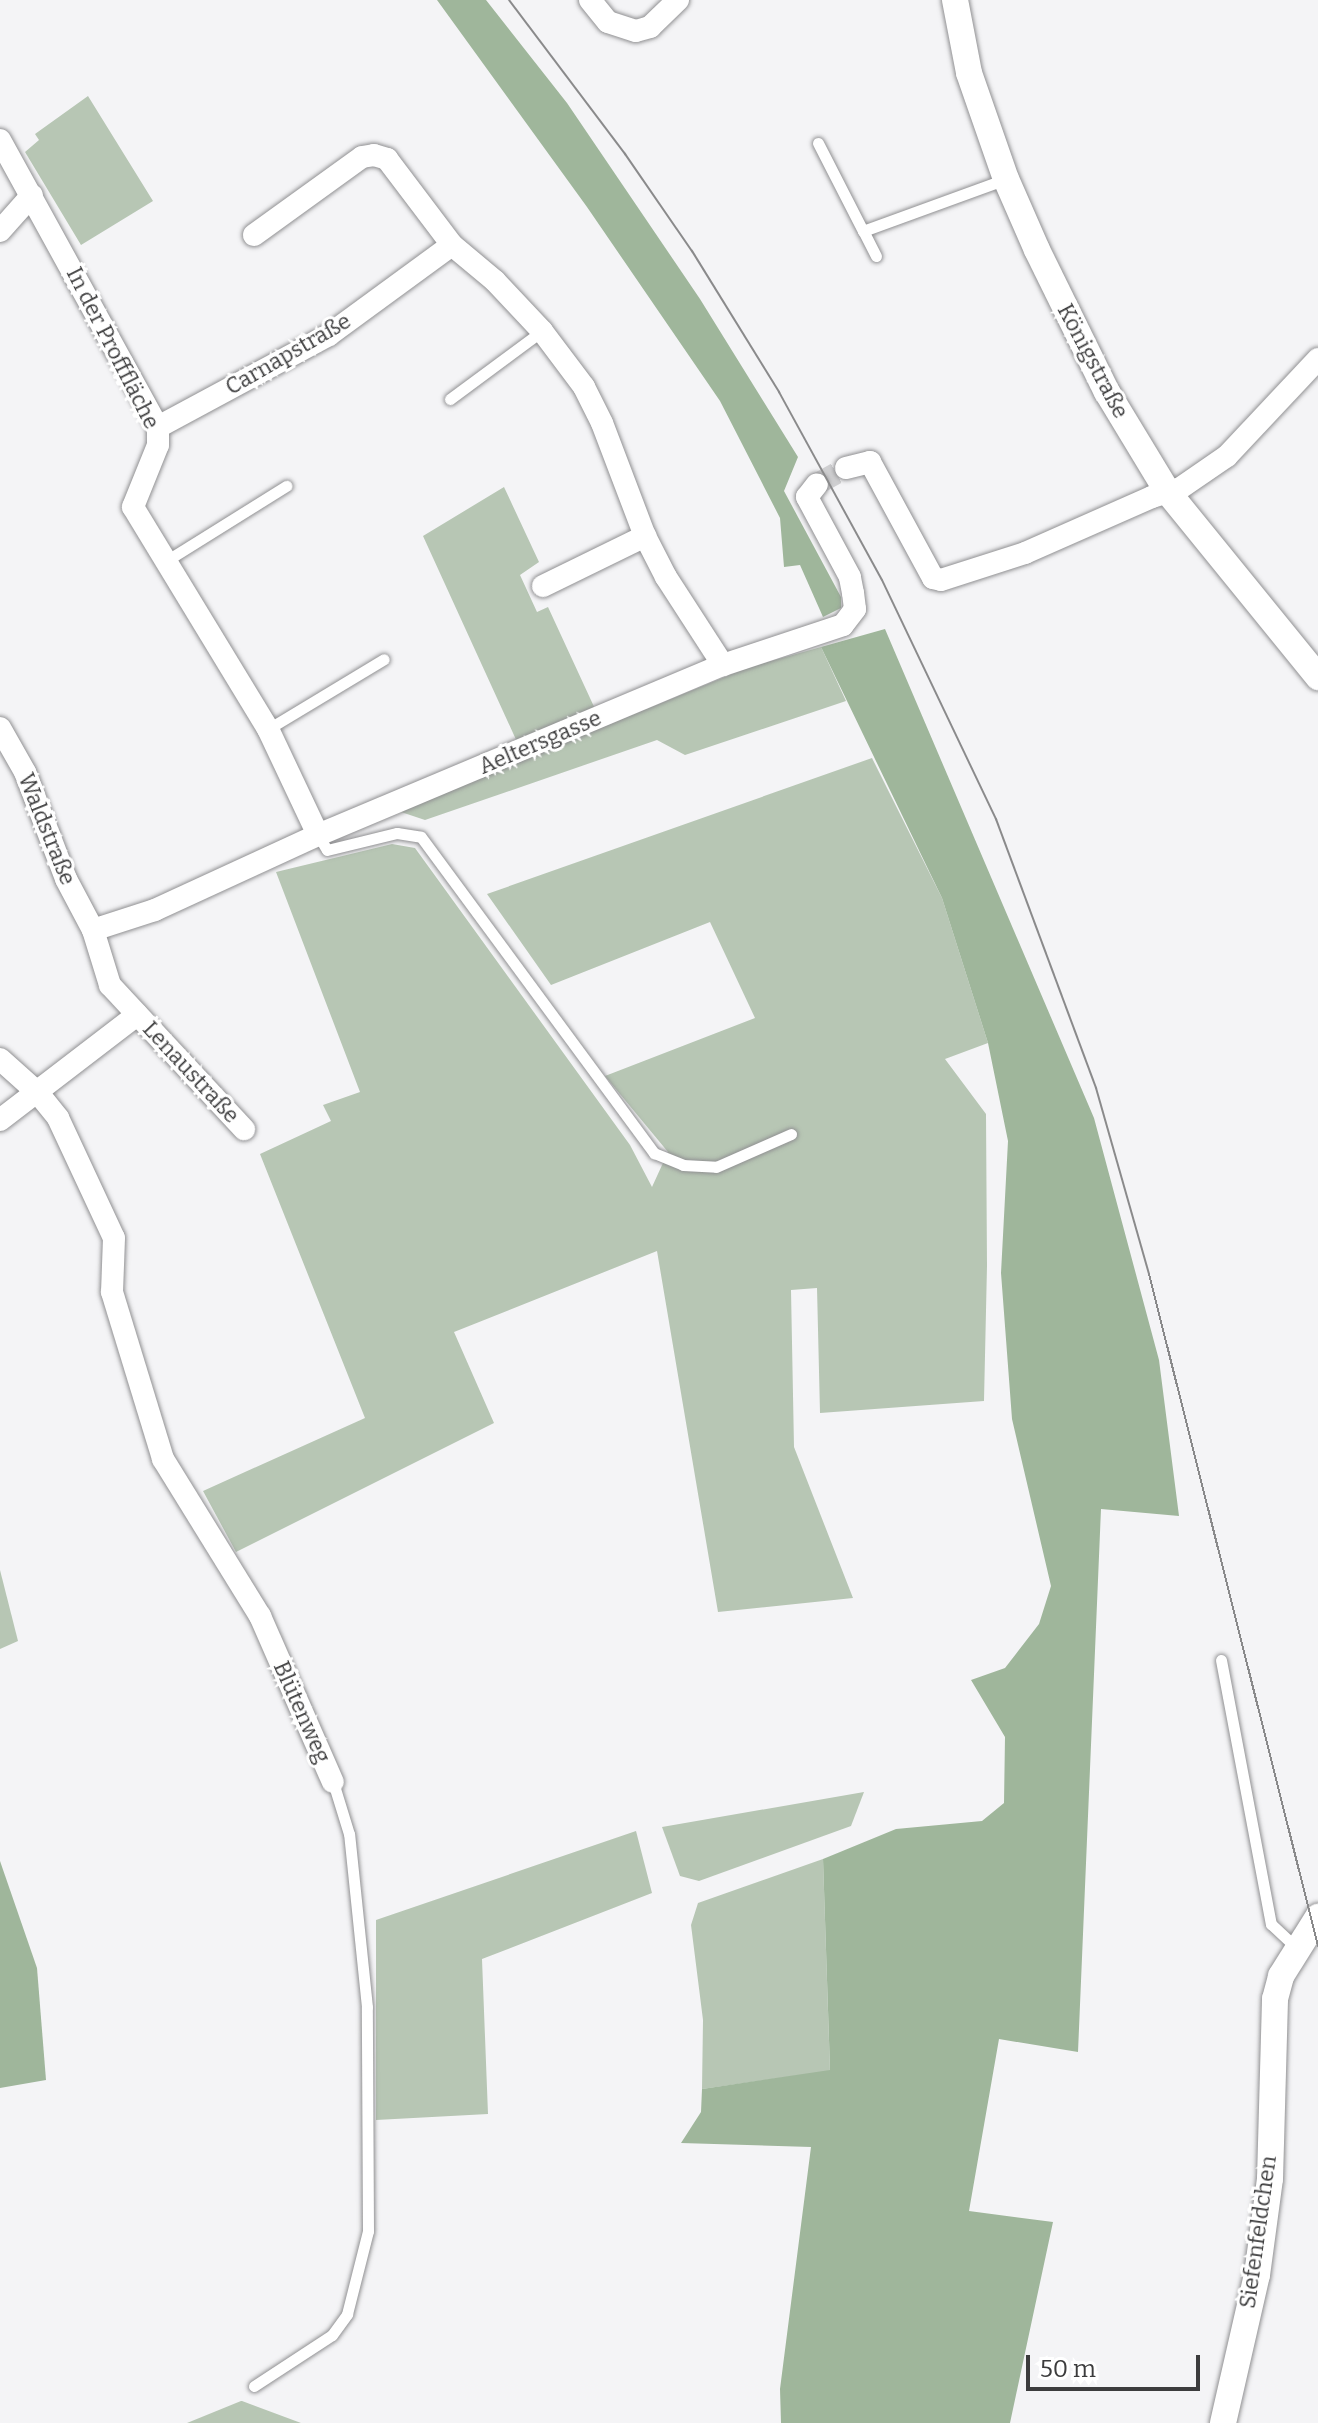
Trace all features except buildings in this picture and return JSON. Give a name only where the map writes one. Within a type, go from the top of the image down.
[{"type":"street","points":[[590,0],[608,22],[636,31],[650,27],[678,0]]},
{"type":"street","name":"Königstraße","points":[[955,0],[969,73],[1006,179],[1075,329],[1167,491],[1318,677]]},
{"type":"street","name":"In der Profffläche","points":[[0,140],[158,427],[158,445],[133,507],[268,729],[318,835]]},
{"type":"street","points":[[254,235],[362,157],[374,155],[387,159],[452,245],[495,281],[542,331],[584,387],[645,536],[666,577],[723,665]]},
{"type":"street","points":[[0,231],[32,195]]},
{"type":"street","name":"Carnapstraße","points":[[158,427],[329,335],[452,245]]},
{"type":"street","points":[[846,468],[870,462],[933,578],[941,580],[1025,553],[1167,491],[1179,489],[1227,456],[1318,359]]},
{"type":"street","name":"Aeltersgasse","points":[[93,930],[155,910],[318,835],[723,665],[843,625],[855,609],[850,577],[807,497],[817,484]]},
{"type":"street","points":[[543,586],[645,536]]},
{"type":"street","name":"Waldstraße","points":[[0,728],[25,772],[66,879],[93,930]]},
{"type":"street","name":"Lenaustraße","points":[[93,930],[110,985],[244,1129]]},
{"type":"street","name":"Lenaustraße","points":[[0,1120],[137,1015]]},
{"type":"street","name":"Blütenweg","points":[[0,1059],[38,1093],[58,1118],[114,1238],[112,1292],[163,1459],[260,1616],[333,1782]]},
{"type":"street","name":"Siefenfeldchen","points":[[1223,2423],[1257,2275],[1270,2179],[1275,1999],[1281,1976],[1296,1947],[1318,1917]]},
{"type":"lane","points":[[818,143],[876,256]]},
{"type":"lane","points":[[863,231],[1006,179]]},
{"type":"lane","points":[[450,399],[542,331]]},
{"type":"lane","points":[[166,561],[286,486]]},
{"type":"lane","points":[[268,729],[384,659]]},
{"type":"lane","points":[[318,835],[327,850],[397,833],[421,837],[654,1153],[683,1165],[716,1167],[791,1134]]},
{"type":"lane","points":[[1221,1660],[1271,1924],[1296,1947]]},
{"type":"lane","name":"Blütenweg","points":[[254,2386],[332,2335],[347,2314],[368,2231],[367,2007],[349,1834],[333,1782]]},
{"type":"green space","points":[[437,0],[486,0],[567,103],[700,299],[798,457],[784,491],[841,597],[841,608],[823,617],[800,565],[784,567],[780,518],[720,401],[587,207]]},
{"type":"green space","points":[[88,96],[153,201],[81,245],[25,152],[39,140],[35,134]]},
{"type":"green space","points":[[504,487],[539,562],[520,575],[537,612],[548,607],[596,711],[518,744],[423,536]]},
{"type":"green space","points":[[885,629],[1094,1118],[1159,1360],[1179,1516],[1101,1509],[1078,2052],[999,2039],[969,2211],[1053,2222],[1010,2423],[781,2423],[780,2389],[811,2147],[681,2143],[701,2112],[702,2089],[830,2070],[823,1859],[896,1829],[982,1821],[1004,1803],[1005,1737],[971,1680],[1005,1668],[1039,1624],[1051,1586],[1012,1419],[1001,1273],[1008,1141],[988,1043],[942,898],[821,647]]},
{"type":"green space","points":[[821,647],[846,701],[685,755],[657,740],[425,820],[398,811],[749,667]]},
{"type":"green space","points":[[872,758],[942,898],[988,1043],[945,1059],[986,1114],[984,1401],[820,1413],[817,1288],[791,1290],[794,1447],[853,1598],[718,1612],[657,1251],[454,1332],[494,1423],[236,1552],[203,1491],[365,1418],[260,1154],[331,1121],[323,1105],[360,1092],[276,872],[392,844],[415,848],[630,1145],[652,1187],[668,1152],[605,1076],[755,1018],[710,922],[551,985],[487,894]]},
{"type":"green space","points":[[0,1570],[18,1641],[0,1649]]},
{"type":"green space","points":[[864,1792],[851,1826],[699,1881],[680,1876],[662,1827]]},
{"type":"green space","points":[[636,1831],[652,1893],[482,1959],[488,2114],[376,2120],[376,1920]]},
{"type":"green space","points":[[823,1859],[830,2071],[702,2089],[703,2020],[691,1925],[698,1903]]},
{"type":"green space","points":[[0,1861],[37,1968],[46,2080],[0,2088]]},
{"type":"green space","points":[[242,2401],[301,2423],[187,2423]]},
{"type":"tunnel","points":[[817,484],[846,468]]},
{"type":"tram line","points":[[509,0],[625,154],[692,251],[779,392],[882,580],[996,819],[1096,1088],[1149,1274],[1318,1946]]}]
